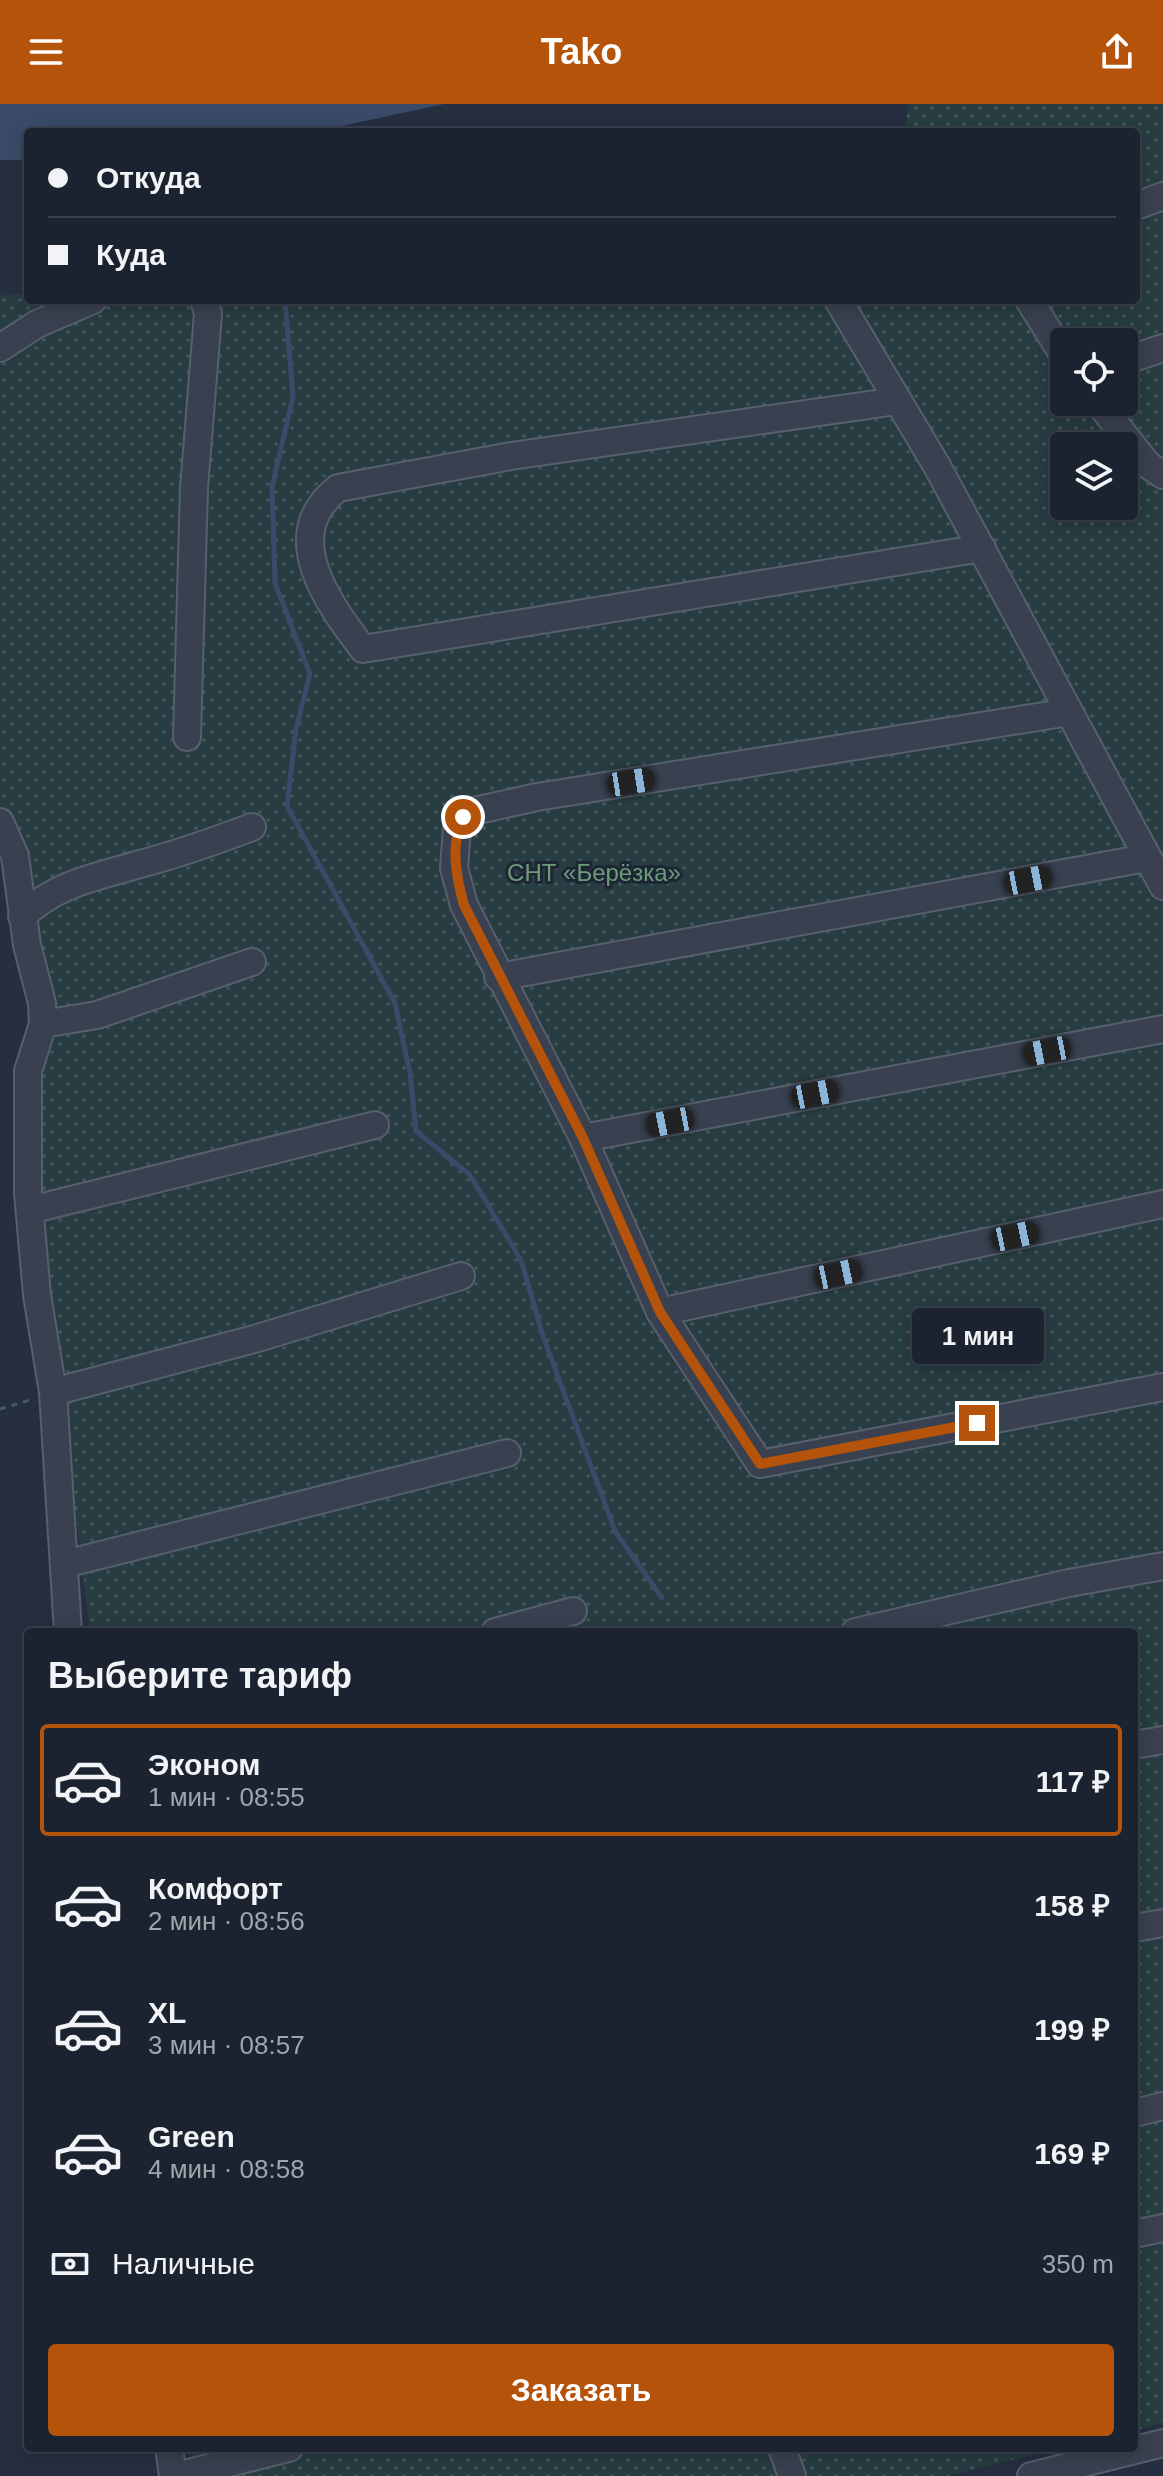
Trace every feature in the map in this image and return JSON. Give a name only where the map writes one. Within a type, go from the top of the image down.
[{"type":"lane","points":[[1140,205],[1163,196]]},
{"type":"lane","points":[[0,348],[37,324],[84,304]]},
{"type":"lane","points":[[187,737],[195,473],[208,314],[205,304]]},
{"type":"lane","points":[[840,304],[982,548],[1163,886]]},
{"type":"lane","points":[[1032,304],[1050,334]]},
{"type":"lane","points":[[1138,356],[1163,348]]},
{"type":"lane","points":[[897,401],[511,456],[338,488],[321,502],[311,523],[312,553],[319,586],[363,649],[982,548]]},
{"type":"lane","points":[[1109,416],[1148,465],[1163,475]]},
{"type":"lane","points":[[1069,712],[537,797],[474,811],[463,817],[457,828],[454,868],[464,905],[498,977],[583,1138],[660,1312],[760,1464],[1163,1387]]},
{"type":"lane","points":[[0,822],[15,856],[22,916],[43,1024],[28,1071],[30,1210],[37,1295],[53,1392],[68,1628]]},
{"type":"lane","points":[[22,916],[40,900],[74,881],[140,865],[252,827]]},
{"type":"lane","points":[[498,977],[1146,858]]},
{"type":"lane","points":[[43,1024],[97,1015],[252,962]]},
{"type":"lane","points":[[583,1138],[1163,1029]]},
{"type":"lane","points":[[30,1210],[375,1125]]},
{"type":"lane","points":[[660,1312],[1163,1204]]},
{"type":"lane","points":[[53,1392],[258,1338],[461,1276]]},
{"type":"lane","points":[[65,1564],[507,1453]]},
{"type":"lane","points":[[872,1628],[1069,1583],[1163,1566]]},
{"type":"lane","points":[[510,1628],[573,1611]]},
{"type":"lane","points":[[1138,1744],[1163,1740]]},
{"type":"lane","points":[[1138,1927],[1163,1923]]},
{"type":"lane","points":[[1138,2112],[1163,2106]]},
{"type":"lane","points":[[1138,2233],[1163,2228]]},
{"type":"lane","points":[[1138,2449],[1163,2443]]},
{"type":"lane","points":[[170,2452],[174,2476],[273,2452]]},
{"type":"lane","points":[[783,2452],[792,2476]]},
{"type":"lane","points":[[1031,2476],[1127,2452]]},
{"type":"path","points":[[0,1409],[53,1392]]},
{"type":"green space","name":"СНТ «Берёзка»","points":[[909,104],[1163,104],[1163,2423],[1138,2430],[1138,1628],[90,1628],[51,1313],[38,1273],[38,1051],[49,1035],[0,852],[0,296],[24,293],[24,304],[1140,304],[1140,128],[905,128]]},
{"type":"green space","points":[[192,2452],[1045,2452],[946,2476],[195,2476]]},
{"type":"water","points":[[0,104],[444,104],[333,128],[24,128],[24,160],[0,160]]},
{"type":"waterway","points":[[285,304],[293,397],[272,487],[275,583],[310,674],[296,729],[287,806],[395,1003],[410,1073],[416,1131],[470,1175],[521,1260],[543,1336],[615,1531],[662,1598]]},
{"type":"route","points":[[463,817],[457,828],[459,843],[454,868],[464,905],[498,977],[583,1138],[660,1312],[760,1464],[977,1423]]}]
